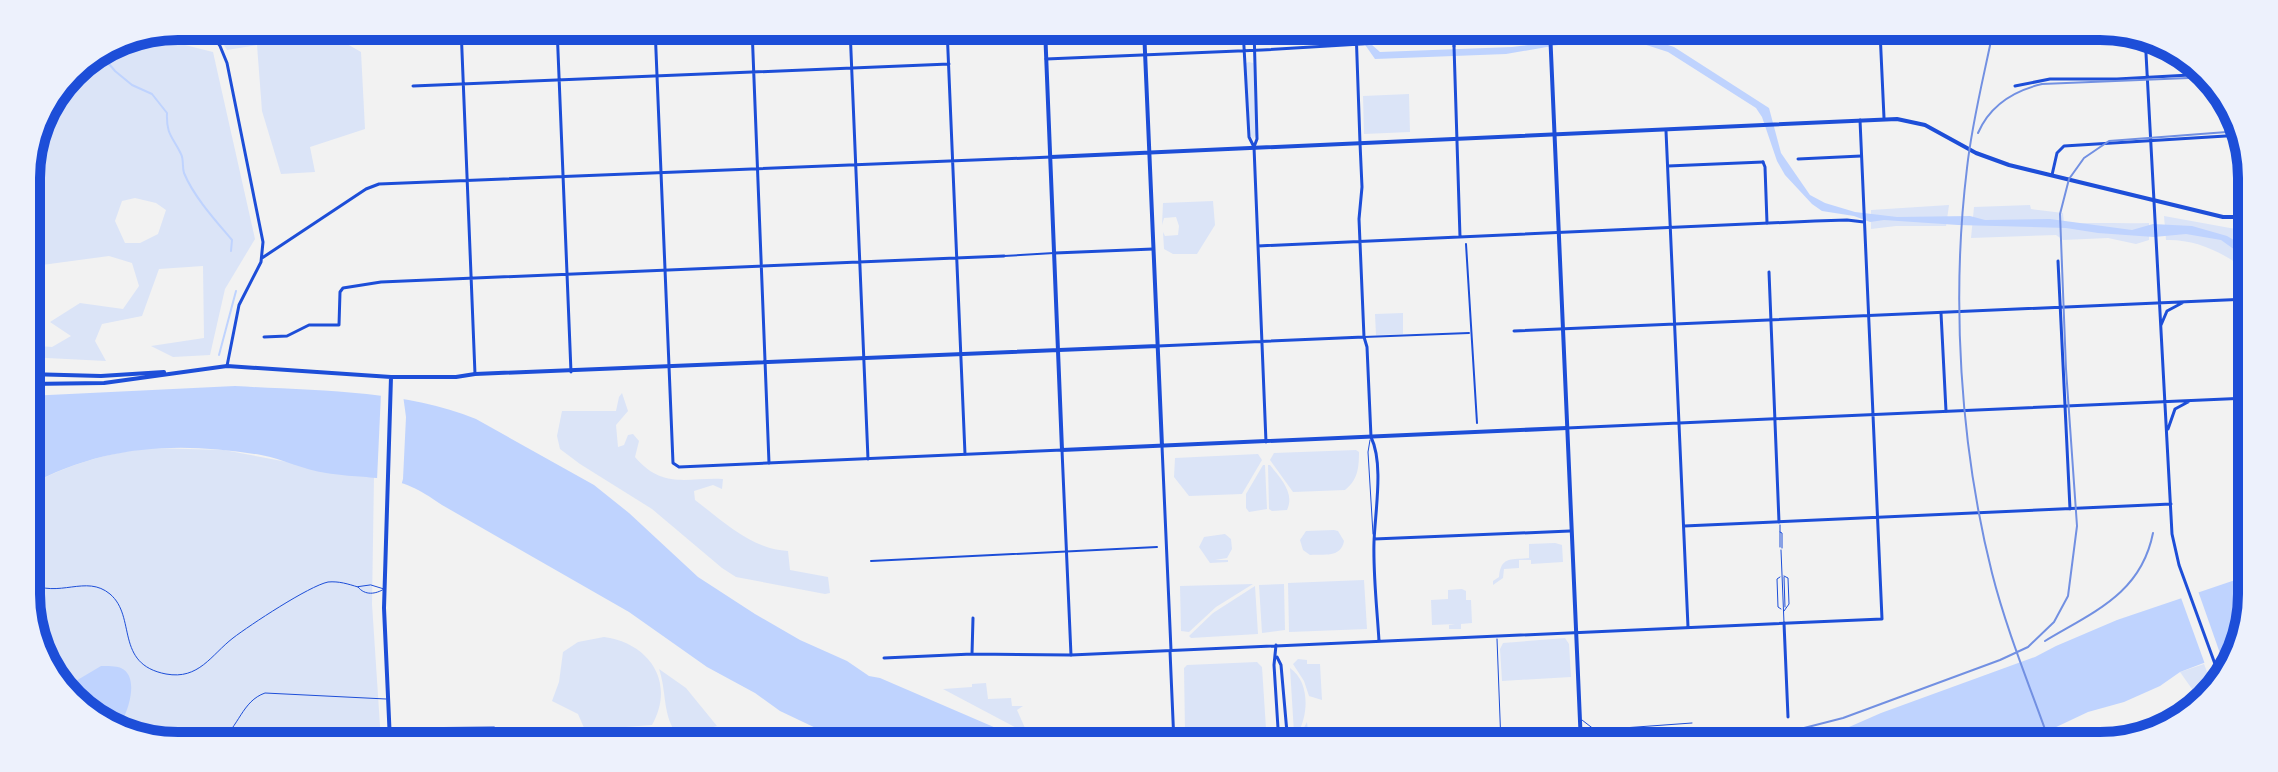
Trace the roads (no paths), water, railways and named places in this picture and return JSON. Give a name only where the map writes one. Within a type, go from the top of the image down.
[{"type":"main road","points":[[1045,40],[1062,450],[1567,428]]},
{"type":"main road","points":[[1144,40],[1162,446]]},
{"type":"main road","points":[[1551,40],[1580,732]]},
{"type":"main road","points":[[1051,157],[1666,131],[1884,118],[1917,122],[1997,162],[2223,217],[2238,217]]},
{"type":"main road","points":[[40,384],[104,383],[227,366],[391,377],[456,377],[1158,346]]},
{"type":"main road","points":[[40,374],[101,376],[182,371]]},
{"type":"main road","points":[[390,732],[384,589],[391,377]]},
{"type":"street","points":[[216,40],[227,63],[263,242],[262,258],[240,300],[227,366]]},
{"type":"street","points":[[461,40],[475,374]]},
{"type":"street","points":[[557,40],[571,372]]},
{"type":"street","points":[[656,40],[673,463],[679,467],[1062,450],[1071,655]]},
{"type":"street","points":[[753,40],[769,463]]},
{"type":"street","points":[[850,40],[868,459]]},
{"type":"street","points":[[948,40],[965,454]]},
{"type":"street","points":[[1244,40],[1249,137],[1254,147]]},
{"type":"street","points":[[1255,40],[1257,139],[1254,147],[1266,442]]},
{"type":"street","points":[[1357,40],[1360,242],[1371,437],[1375,446],[1377,482],[1374,539],[1379,641]]},
{"type":"street","points":[[1046,59],[1427,40]]},
{"type":"street","points":[[1454,40],[1460,237]]},
{"type":"street","points":[[1880,40],[1884,118]]},
{"type":"street","points":[[2146,49],[2173,544],[2216,668]]},
{"type":"street","points":[[413,86],[949,64]]},
{"type":"street","points":[[2015,86],[2050,79],[2192,75]]},
{"type":"street","points":[[884,658],[972,654],[1071,655],[1882,619],[1860,120]]},
{"type":"street","points":[[1666,131],[1688,627]]},
{"type":"street","points":[[2052,175],[2057,153],[2064,146],[2231,136]]},
{"type":"street","points":[[1798,159],[1861,156]]},
{"type":"street","points":[[262,258],[372,185],[1051,157]]},
{"type":"street","points":[[1668,166],[1763,162],[1767,223]]},
{"type":"street","points":[[1258,246],[1559,231],[1847,220],[1864,222]]},
{"type":"street","points":[[1466,244],[1477,423]]},
{"type":"street","points":[[264,337],[287,336],[309,325],[339,325],[341,289],[381,282],[1153,249]]},
{"type":"street","points":[[2058,261],[2070,509]]},
{"type":"street","points":[[1769,272],[1779,522]]},
{"type":"street","points":[[1514,331],[2238,300]]},
{"type":"street","points":[[2160,327],[2171,307],[2190,302]]},
{"type":"street","points":[[1941,313],[1946,411]]},
{"type":"street","points":[[1158,346],[1471,333]]},
{"type":"street","points":[[1567,428],[2238,398]]},
{"type":"street","points":[[2167,432],[2175,409],[2191,400]]},
{"type":"street","points":[[1162,446],[1174,732]]},
{"type":"street","points":[[1684,526],[2171,504]]},
{"type":"street","points":[[1374,539],[1572,531]]},
{"type":"street","points":[[871,561],[1157,547]]},
{"type":"street","points":[[972,654],[973,618]]},
{"type":"street","points":[[1784,623],[1788,717]]},
{"type":"street","points":[[1276,645],[1274,665],[1278,732]]},
{"type":"street","points":[[1276,656],[1281,665],[1287,732]]},
{"type":"lane","points":[[1371,437],[1368,452],[1374,539]]},
{"type":"lane","points":[[1779,522],[1786,596],[1784,623]]},
{"type":"lane","points":[[1782,575],[1777,579],[1778,603],[1784,612]]},
{"type":"lane","points":[[40,589],[57,591],[90,585],[108,593],[121,609],[127,639],[135,654],[148,667],[171,675],[186,674],[203,667],[235,636],[317,586],[338,582],[368,593],[384,589]]},
{"type":"lane","points":[[358,587],[371,585],[384,589]]},
{"type":"lane","points":[[1497,636],[1501,732]]},
{"type":"lane","points":[[229,732],[238,723],[248,703],[265,693],[389,699]]},
{"type":"lane","points":[[1580,719],[1595,730],[1692,723]]},
{"type":"lane","points":[[390,728],[494,727],[506,732]]},
{"type":"water","points":[[1362,40],[1366,40],[1380,52],[1512,47],[1587,40],[1506,54],[1375,59]]},
{"type":"water","points":[[1631,40],[1653,40],[1674,47],[1769,108],[1781,153],[1810,195],[1825,203],[1855,212],[1897,217],[2050,219],[2132,230],[2153,224],[2192,226],[2227,236],[2238,242],[2238,252],[2221,240],[2186,234],[2154,237],[2066,228],[1884,220],[1870,222],[1822,211],[1785,175],[1756,108],[1668,52]]},
{"type":"water","points":[[235,386],[388,397],[447,409],[476,419],[594,485],[698,577],[755,614],[800,640],[847,661],[869,676],[1005,732],[820,730],[780,711],[755,693],[707,667],[629,612],[426,494],[398,482],[318,472],[261,455],[200,448],[112,454],[40,480],[40,395]]},
{"type":"water","points":[[2238,579],[2237,612],[2224,655],[2180,672],[2160,686],[2124,702],[2088,712],[2051,732],[2042,732],[2033,727],[2019,732],[1838,732],[2035,657],[2117,620]]},
{"type":"water","points":[[101,666],[121,668],[130,679],[131,688],[122,720],[87,698],[72,683]]},
{"type":"waterway","points":[[106,61],[132,85],[152,94],[167,113],[169,131],[182,156],[188,182],[232,240],[231,251]]},
{"type":"waterway","points":[[219,355],[236,291]]},
{"type":"railway","points":[[1991,40],[1972,134],[1962,218],[1959,320],[1966,424],[1972,475],[1992,573],[2046,732]]},
{"type":"railway","points":[[1978,133],[1996,107],[2021,91],[2042,84],[2195,78]]},
{"type":"railway","points":[[1733,732],[1804,728],[1843,718],[2000,660],[2028,647],[2054,622],[2068,596],[2077,526],[2066,369],[2060,214],[2069,179],[2084,158],[2109,141],[2230,132]]},
{"type":"railway","points":[[2045,641],[2097,610],[2126,586],[2138,572],[2153,533]]}]
